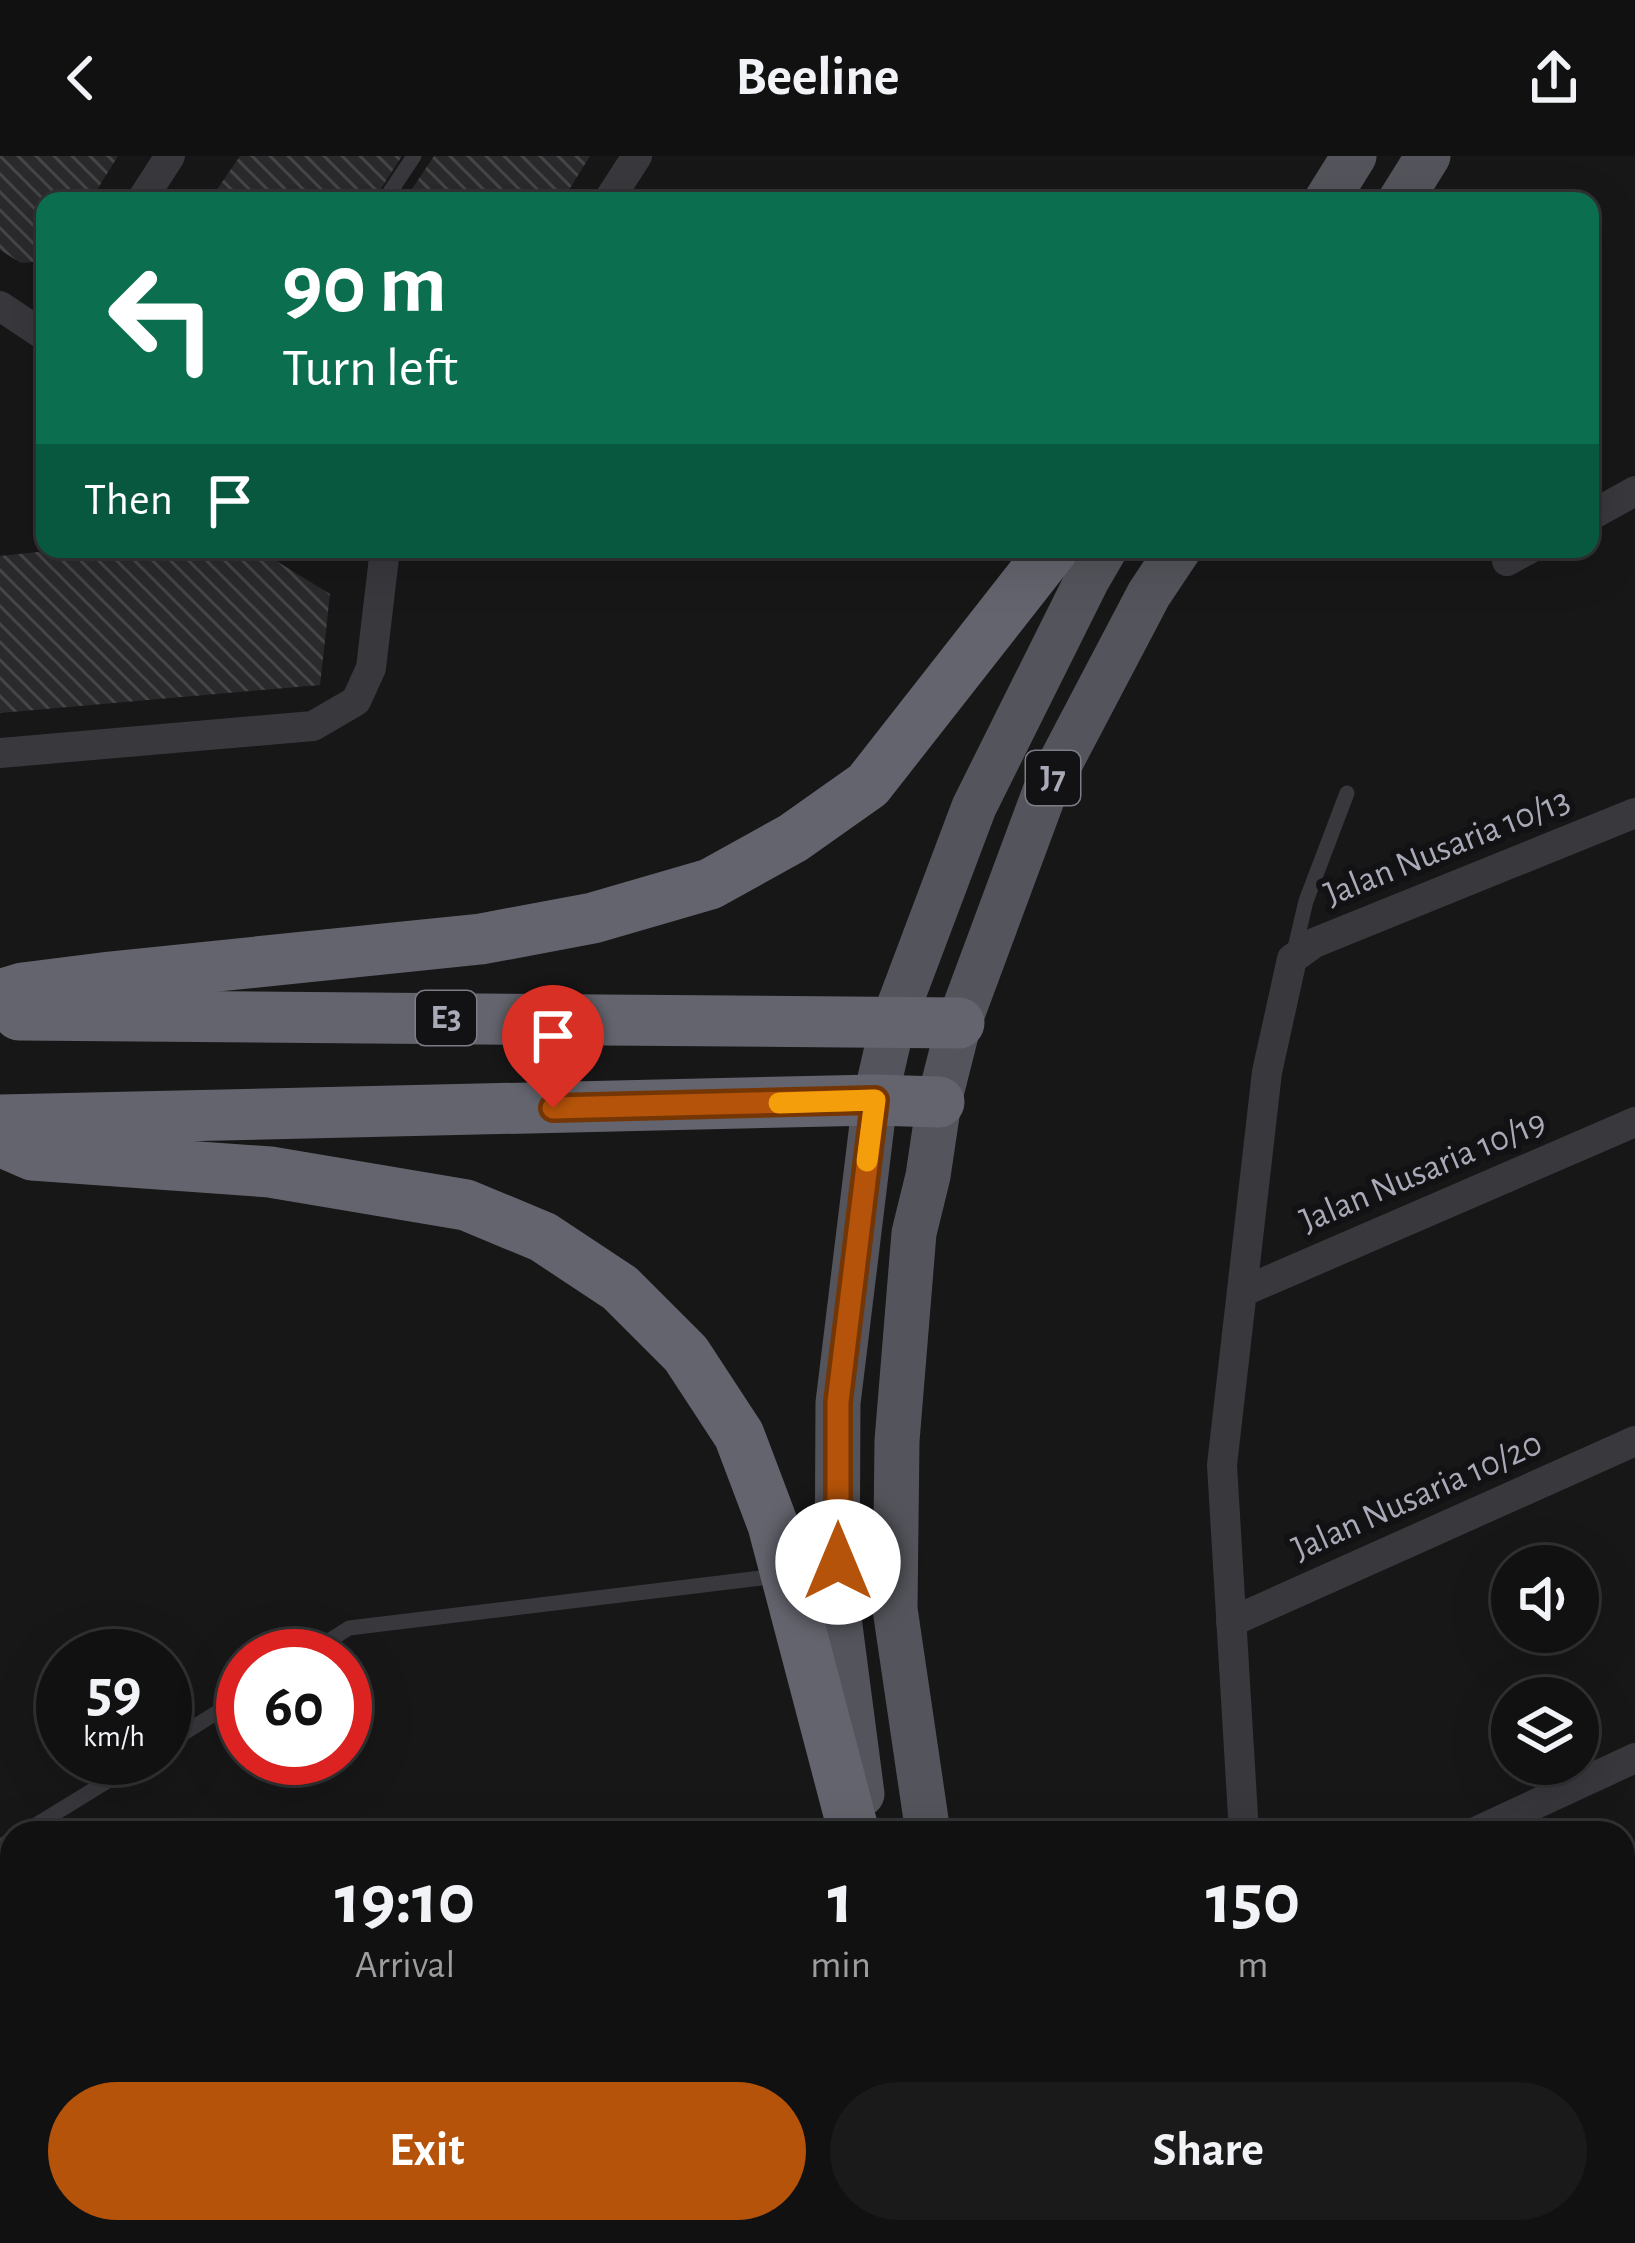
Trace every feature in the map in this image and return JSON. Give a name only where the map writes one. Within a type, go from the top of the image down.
[{"type":"highway","points":[[0,995],[110,976],[481,939],[593,918],[710,884],[794,838],[868,785],[1046,558]]},
{"type":"highway","name":"E3","points":[[0,1015],[959,1023]]},
{"type":"highway","points":[[0,1120],[939,1102]]},
{"type":"highway","points":[[0,1141],[32,1155],[270,1172],[466,1205],[543,1237],[620,1288],[686,1354],[739,1435],[773,1525],[851,1821]]},
{"type":"main road","points":[[1332,192],[1354,156]]},
{"type":"main road","points":[[1406,192],[1429,156]]},
{"type":"main road","name":"J7","points":[[865,1821],[837,1603],[838,1402],[875,1100],[893,1022],[974,807],[1100,558]]},
{"type":"main road","name":"J7","points":[[926,1821],[895,1610],[897,1442],[914,1233],[939,1102],[959,1023],[1044,794],[1149,594],[1173,558]]},
{"type":"street","points":[[147,192],[170,156]]},
{"type":"street","points":[[614,192],[637,156]]},
{"type":"street","points":[[0,306],[36,330]]},
{"type":"street","points":[[1599,511],[1635,491]]},
{"type":"street","points":[[0,753],[313,726],[356,701],[371,668],[384,558]]},
{"type":"street","name":"Jalan Nusaria 10/13","points":[[1292,959],[1314,943],[1635,813]]},
{"type":"street","points":[[1243,1821],[1222,1465],[1267,1072],[1292,959]]},
{"type":"street","name":"Jalan Nusaria 10/19","points":[[1242,1292],[1635,1122]]},
{"type":"street","name":"Jalan Nusaria 10/20","points":[[1232,1622],[1635,1441]]},
{"type":"street","points":[[1499,1821],[1635,1758]]},
{"type":"lane","points":[[390,192],[414,156]]},
{"type":"lane","points":[[1292,959],[1306,902],[1347,793]]},
{"type":"lane","points":[[347,1629],[786,1575]]},
{"type":"lane","points":[[42,1821],[101,1785]]},
{"type":"building","points":[[0,156],[118,156],[96,192],[36,192],[36,262],[21,263],[0,250]]},
{"type":"building","points":[[240,156],[402,156],[379,192],[215,192]]},
{"type":"building","points":[[434,156],[590,156],[568,192],[410,192]]},
{"type":"building","points":[[36,552],[36,558],[272,558],[330,594],[320,685],[0,713],[0,556]]},
{"type":"slow traffic","points":[[779,1103],[875,1100],[867,1161]]},
{"type":"route","points":[[553,1108],[875,1100],[838,1402],[838,1562]]}]
